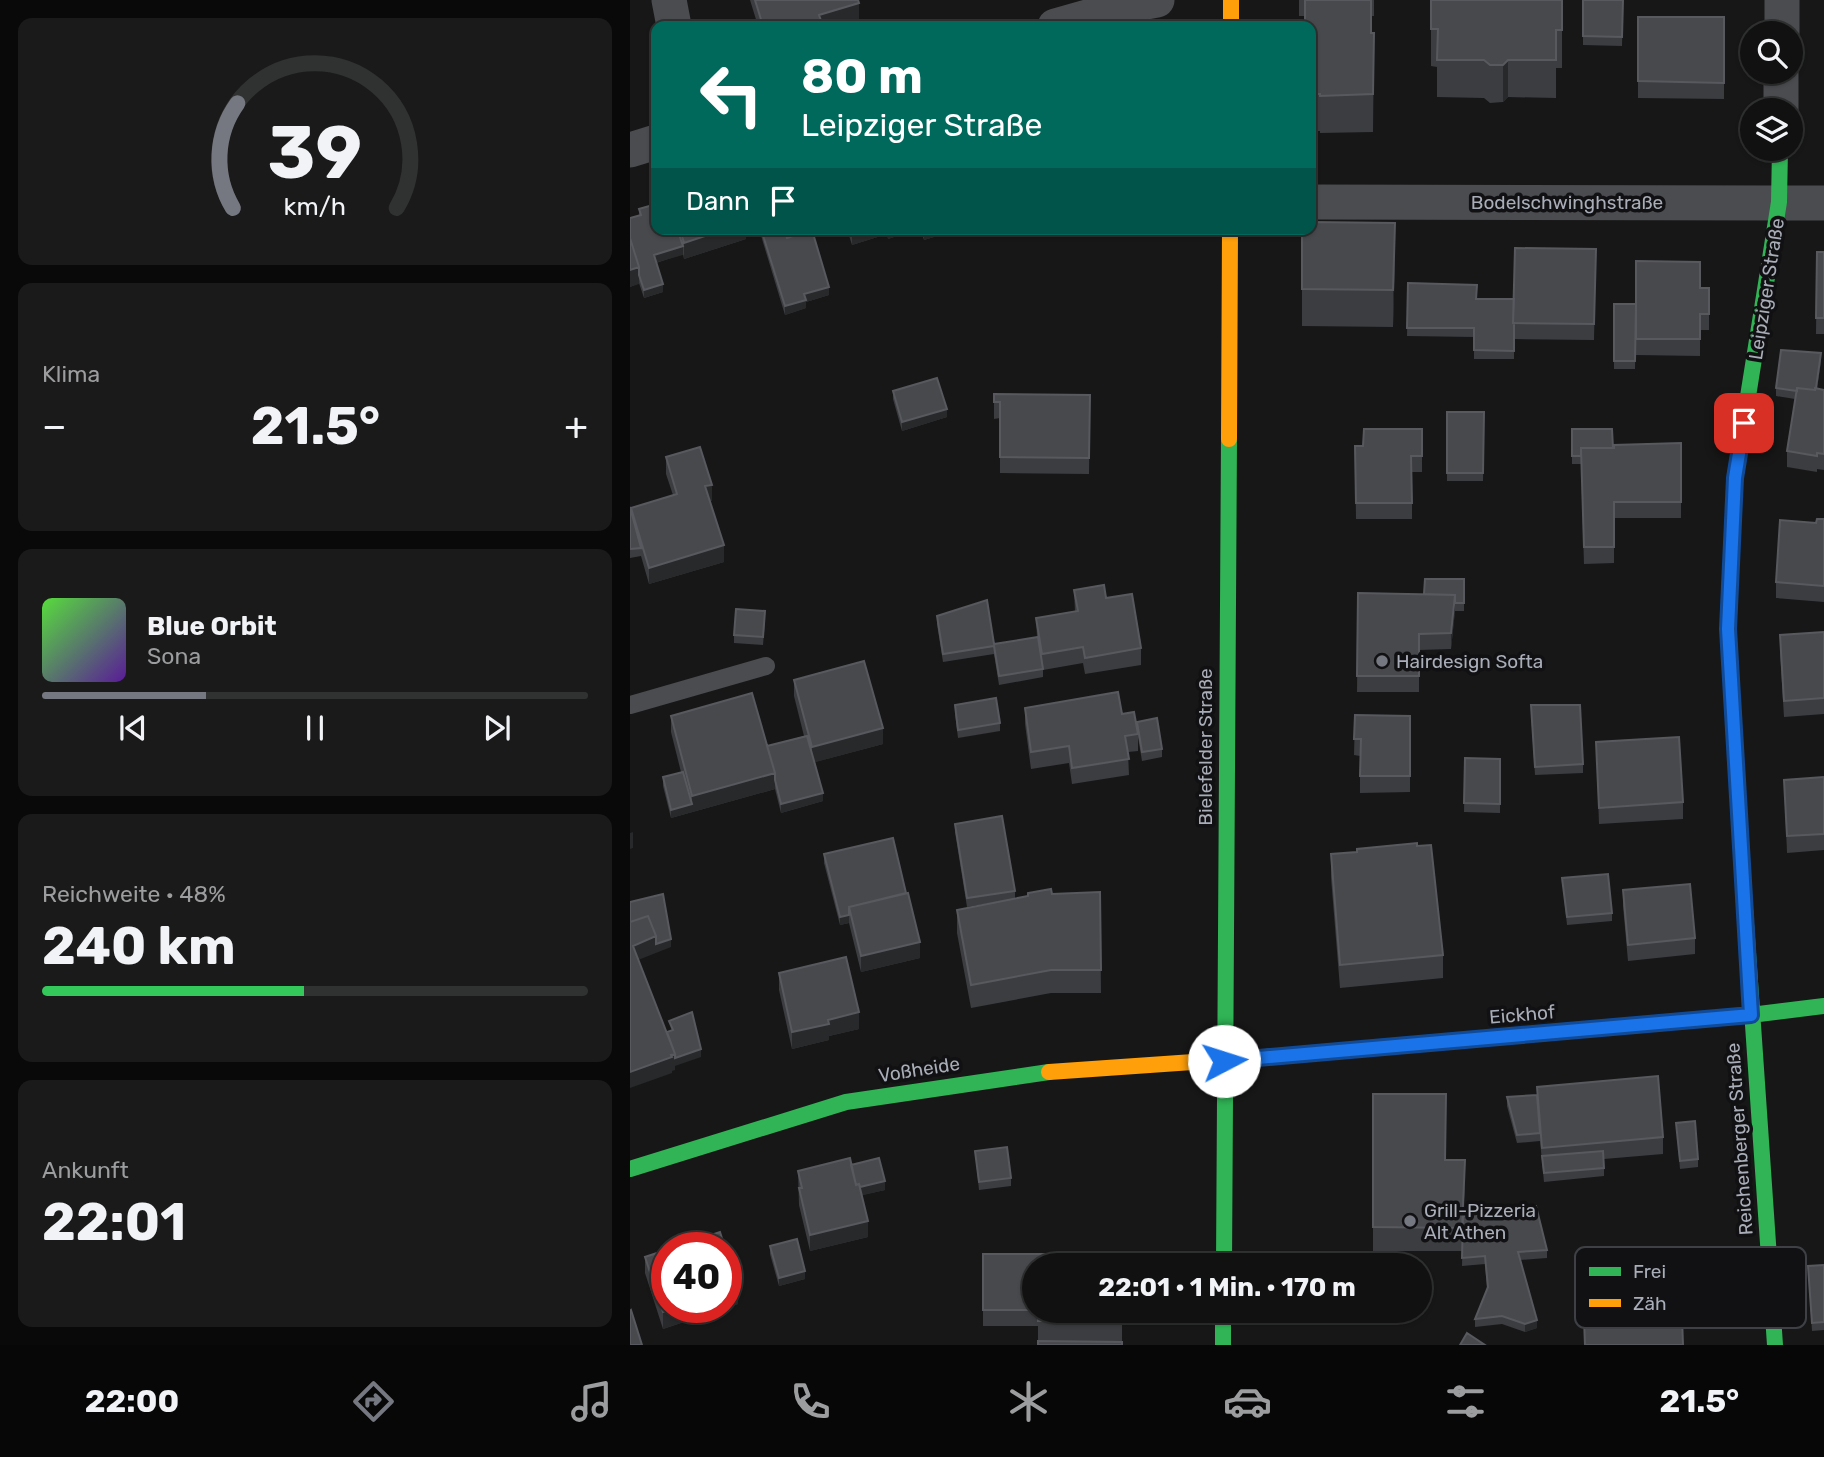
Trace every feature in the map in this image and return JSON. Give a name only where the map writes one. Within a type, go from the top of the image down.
[{"type":"street","points":[[669,0],[673,21]]},
{"type":"street","points":[[1231,0],[1231,21]]},
{"type":"street","points":[[1782,0],[1782,21]]},
{"type":"street","points":[[1072,21],[1139,2]]},
{"type":"street","points":[[630,150],[651,144]]},
{"type":"street","name":"Leipziger Straße","points":[[1751,1015],[1728,629],[1735,478],[1779,202],[1780,161]]},
{"type":"street","name":"Bodelschwinghstraße","points":[[1316,202],[1824,203]]},
{"type":"street","name":"Bielefelder Straße","points":[[1224,1253],[1230,235]]},
{"type":"street","name":"Eickhof","points":[[1224,1061],[1751,1015],[1824,1006]]},
{"type":"street","name":"Reichenberger Straße","points":[[1751,1015],[1768,1247]]},
{"type":"street","name":"Voßheide","points":[[630,1169],[846,1102],[1031,1073],[1224,1061]]},
{"type":"street","points":[[1223,1323],[1223,1345]]},
{"type":"lane","points":[[630,705],[766,666]]},
{"type":"building","points":[[755,0],[858,0],[859,3],[819,15],[821,21],[761,21]]},
{"type":"building","points":[[1305,0],[1371,0],[1371,33],[1374,33],[1373,94],[1316,94],[1316,21],[1305,21]]},
{"type":"building","points":[[1431,0],[1562,0],[1562,30],[1556,30],[1556,60],[1508,60],[1503,65],[1490,65],[1484,60],[1437,60],[1438,29],[1431,29]]},
{"type":"building","points":[[1583,0],[1623,0],[1622,37],[1583,36]]},
{"type":"building","points":[[1638,17],[1724,17],[1724,83],[1638,81]]},
{"type":"building","points":[[651,205],[651,235],[679,235],[683,246],[654,255],[663,284],[644,290],[630,238],[630,218],[641,215],[639,209]]},
{"type":"building","points":[[1316,222],[1395,223],[1393,290],[1302,289],[1302,235],[1316,235]]},
{"type":"building","points":[[682,235],[708,235],[684,243]]},
{"type":"building","points":[[763,235],[786,235],[787,238],[813,235],[829,287],[804,294],[806,300],[785,306]]},
{"type":"building","points":[[630,238],[639,267],[630,270]]},
{"type":"building","points":[[1515,248],[1596,249],[1594,324],[1513,323]]},
{"type":"building","points":[[1817,252],[1824,252],[1824,318],[1816,318]]},
{"type":"building","points":[[1636,261],[1700,262],[1700,288],[1709,288],[1709,314],[1700,314],[1700,339],[1636,339]]},
{"type":"building","points":[[1408,283],[1477,285],[1476,299],[1514,299],[1514,351],[1474,350],[1474,328],[1407,328]]},
{"type":"building","points":[[1614,304],[1636,304],[1635,361],[1614,361]]},
{"type":"building","points":[[1781,350],[1821,353],[1815,390],[1776,388]]},
{"type":"building","points":[[937,378],[947,409],[902,422],[893,391]]},
{"type":"building","points":[[1797,388],[1824,390],[1824,454],[1817,453],[1817,456],[1787,451]]},
{"type":"building","points":[[994,394],[1090,395],[1089,458],[1000,457],[1000,402],[994,402]]},
{"type":"building","points":[[1447,412],[1484,412],[1483,473],[1447,473]]},
{"type":"building","points":[[1364,429],[1422,429],[1422,456],[1411,456],[1412,503],[1356,503],[1355,446],[1363,446]]},
{"type":"building","points":[[1572,429],[1612,429],[1613,448],[1581,448],[1581,456],[1572,456]]},
{"type":"building","points":[[1681,443],[1681,502],[1614,502],[1614,547],[1584,547],[1581,448]]},
{"type":"building","points":[[700,447],[712,485],[705,486],[724,545],[649,568],[631,508],[677,494],[666,457]]},
{"type":"building","points":[[630,507],[641,548],[630,549]]},
{"type":"building","points":[[1817,519],[1824,519],[1824,586],[1776,582],[1780,520],[1816,523]]},
{"type":"building","points":[[1425,579],[1464,579],[1464,603],[1455,603],[1455,595],[1424,594]]},
{"type":"building","points":[[1104,585],[1106,598],[1132,594],[1141,648],[1085,658],[1083,647],[1042,654],[1036,618],[1078,611],[1074,590]]},
{"type":"building","points":[[1358,593],[1455,595],[1451,633],[1419,634],[1419,676],[1357,676]]},
{"type":"building","points":[[987,600],[994,644],[1038,637],[1043,669],[999,676],[994,646],[943,654],[937,616]]},
{"type":"building","points":[[736,609],[765,611],[763,637],[734,635]]},
{"type":"building","points":[[1824,632],[1824,698],[1784,701],[1780,635]]},
{"type":"building","points":[[864,661],[883,728],[812,747],[794,680]]},
{"type":"building","points":[[1118,692],[1122,714],[1134,712],[1138,734],[1125,736],[1129,759],[1072,768],[1069,746],[1031,752],[1025,708]]},
{"type":"building","points":[[752,693],[775,773],[692,796],[671,716]]},
{"type":"building","points":[[996,698],[1000,723],[958,730],[955,705]]},
{"type":"building","points":[[1531,705],[1580,705],[1583,764],[1535,767]]},
{"type":"building","points":[[1355,715],[1410,716],[1410,776],[1360,776],[1361,739],[1354,739]]},
{"type":"building","points":[[1157,718],[1162,749],[1142,752],[1137,722]]},
{"type":"building","points":[[807,736],[823,793],[781,804],[767,746]]},
{"type":"building","points":[[1679,737],[1683,802],[1599,808],[1596,742]]},
{"type":"building","points":[[1465,758],[1500,759],[1500,804],[1464,803]]},
{"type":"building","points":[[683,772],[692,804],[671,810],[663,777]]},
{"type":"building","points":[[1824,777],[1824,834],[1787,836],[1784,780]]},
{"type":"building","points":[[1002,816],[1015,891],[967,898],[955,824]]},
{"type":"building","points":[[893,838],[906,893],[849,907],[849,915],[840,917],[824,854]]},
{"type":"building","points":[[1417,843],[1417,846],[1431,845],[1443,955],[1340,965],[1331,854]]},
{"type":"building","points":[[1608,874],[1612,913],[1567,917],[1562,878]]},
{"type":"building","points":[[1690,884],[1695,938],[1628,945],[1623,890]]},
{"type":"building","points":[[1051,889],[1052,894],[1100,892],[1101,970],[1051,970],[971,985],[957,910]]},
{"type":"building","points":[[908,893],[920,942],[861,956],[849,907]]},
{"type":"building","points":[[663,894],[671,939],[656,944],[656,936],[648,916],[630,922],[630,902]]},
{"type":"building","points":[[648,916],[656,936],[633,946],[675,1054],[630,1072],[630,922]]},
{"type":"building","points":[[846,957],[859,1012],[828,1020],[829,1024],[792,1032],[779,973]]},
{"type":"building","points":[[692,1012],[701,1049],[675,1058],[667,1032],[673,1030],[669,1021]]},
{"type":"building","points":[[1658,1076],[1663,1137],[1542,1148],[1537,1087]]},
{"type":"building","points":[[1373,1094],[1446,1094],[1445,1160],[1465,1160],[1462,1228],[1373,1227]]},
{"type":"building","points":[[1537,1095],[1540,1133],[1517,1135],[1507,1097]]},
{"type":"building","points":[[1695,1121],[1698,1159],[1680,1161],[1676,1123]]},
{"type":"building","points":[[1007,1147],[1011,1178],[979,1182],[975,1151]]},
{"type":"building","points":[[1603,1151],[1604,1168],[1544,1173],[1542,1156]]},
{"type":"building","points":[[850,1158],[868,1221],[810,1235],[799,1188],[802,1188],[798,1171]]},
{"type":"building","points":[[879,1158],[885,1181],[860,1187],[859,1184],[856,1185],[851,1165]]},
{"type":"building","points":[[1536,1206],[1547,1250],[1518,1252],[1537,1320],[1525,1324],[1502,1316],[1475,1319],[1488,1287],[1485,1256],[1462,1258],[1463,1216]]},
{"type":"building","points":[[797,1239],[805,1271],[779,1278],[770,1246]]},
{"type":"building","points":[[983,1254],[1022,1254],[1022,1310],[983,1310]]},
{"type":"building","points":[[651,1255],[651,1275],[645,1257]]},
{"type":"building","points":[[1824,1265],[1824,1322],[1812,1323],[1808,1266]]},
{"type":"building","points":[[631,1310],[642,1345],[630,1345]]},
{"type":"building","points":[[1584,1328],[1682,1328],[1683,1345],[1585,1345]]},
{"type":"building","points":[[1467,1333],[1485,1345],[1460,1345]]},
{"type":"building","points":[[1038,1341],[1122,1342],[1122,1345],[1038,1345]]},
{"type":"traffic: fast","points":[[1728,625],[1735,478],[1779,202],[1780,161]]},
{"type":"traffic: fast","points":[[1224,1253],[1229,439]]},
{"type":"traffic: fast","points":[[1742,865],[1768,1247]]},
{"type":"traffic: fast","points":[[1294,1055],[1751,1015],[1824,1006]]},
{"type":"traffic: fast","points":[[630,1169],[846,1102],[1049,1072]]},
{"type":"traffic: fast","points":[[1223,1323],[1223,1345]]},
{"type":"traffic: fast","points":[[1774,1328],[1775,1345]]},
{"type":"traffic: slow","points":[[1231,0],[1231,21]]},
{"type":"traffic: slow","points":[[1229,439],[1230,235]]},
{"type":"traffic: slow","points":[[1728,625],[1742,865]]},
{"type":"traffic: slow","points":[[1049,1072],[1294,1055]]},
{"type":"place","name":"Hairdesign Softa","points":[[1382,661]]},
{"type":"place","name":"Grill-Pizzeria Alt Athen","points":[[1410,1221]]},
{"type":"route","points":[[1224,1061],[1751,1015],[1728,629],[1735,478],[1744,423]]}]
